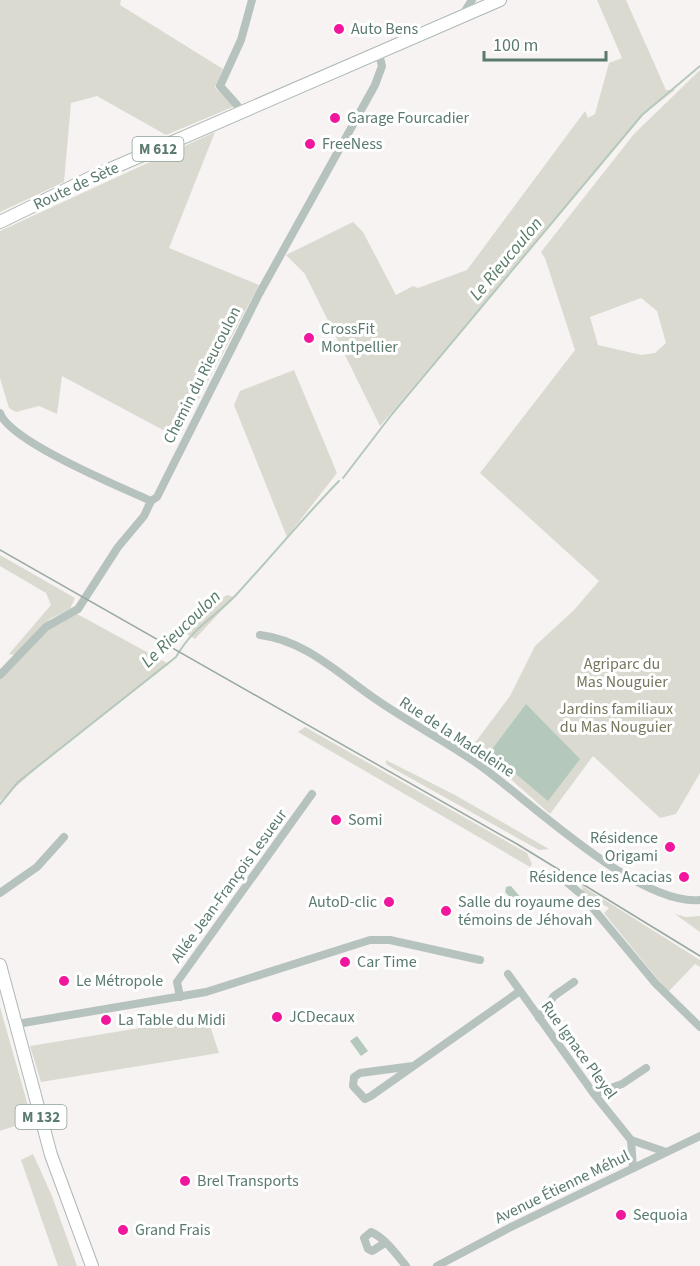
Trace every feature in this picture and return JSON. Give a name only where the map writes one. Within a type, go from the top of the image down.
[{"type":"main road","name":"Route de Sète","points":[[316,78],[468,5],[487,0]]},
{"type":"main road","name":"Route de Sète","points":[[0,222],[92,177],[316,78],[378,54],[501,0]]},
{"type":"main road","name":"M 132","points":[[0,965],[51,1155],[92,1266]]},
{"type":"street","points":[[240,112],[237,105],[220,86],[241,40],[252,0]]},
{"type":"street","name":"Chemin du Rieucoulon","points":[[0,675],[46,627],[78,609],[118,547],[144,516],[151,501],[156,497],[292,232],[375,85],[382,66],[378,54]]},
{"type":"street","points":[[0,412],[2,419],[26,440],[151,501]]},
{"type":"street","name":"Rue de la Madeleine","points":[[260,635],[301,646],[403,718],[479,765],[591,853],[664,892],[688,901],[700,900]]},
{"type":"street","name":"Allée Jean-François Lesueur","points":[[180,997],[177,982],[312,794]]},
{"type":"street","points":[[0,893],[37,867],[64,837]]},
{"type":"street","points":[[564,880],[582,895],[610,926],[656,984],[700,1027]]},
{"type":"street","points":[[17,1024],[206,992],[370,940],[390,940],[480,960]]},
{"type":"street","name":"Rue Ignace Pleyel","points":[[508,974],[594,1094],[631,1140]]},
{"type":"street","points":[[539,1018],[554,996],[574,982]]},
{"type":"street","points":[[413,1066],[360,1073],[354,1077],[353,1086],[358,1095],[365,1099],[413,1066],[520,991]]},
{"type":"street","points":[[594,1094],[622,1084],[646,1068]]},
{"type":"street","name":"Avenue Étienne Méhul","points":[[437,1266],[700,1136]]},
{"type":"street","points":[[633,1168],[631,1140],[666,1152]]},
{"type":"street","points":[[385,1243],[406,1266]]},
{"type":"green space","points":[[0,0],[121,0],[120,5],[223,69],[215,88],[235,106],[166,135],[97,96],[71,103],[64,182],[0,212]]},
{"type":"green space","points":[[597,0],[626,0],[666,90],[675,90],[642,115],[380,426],[305,274],[286,255],[353,222],[363,232],[396,295],[413,286],[418,288],[467,270],[585,111],[588,118],[595,114],[609,63],[622,58]]},
{"type":"green space","name":"Agriparc du Mas Nouguier","points":[[700,70],[700,773],[676,814],[660,818],[593,756],[550,814],[481,753],[471,748],[510,696],[535,646],[574,610],[599,581],[480,473],[575,350],[545,258],[541,252],[634,134]],"holes":[[[641,298],[657,311],[666,343],[655,353],[641,355],[598,345],[590,317]]]},
{"type":"green space","points":[[215,132],[169,248],[259,285],[178,438],[62,376],[57,414],[39,406],[16,412],[9,408],[0,378],[0,231]]},
{"type":"green space","points":[[294,370],[337,473],[287,537],[234,405],[240,391]]},
{"type":"green space","points":[[0,555],[75,598],[70,609],[50,619],[16,655],[9,654],[51,605],[46,593],[0,566]]},
{"type":"green space","points":[[227,595],[234,597],[195,639],[178,629]]},
{"type":"green space","points":[[77,614],[169,664],[56,751],[0,801],[0,679],[48,630]]},
{"type":"green space","points":[[305,727],[527,853],[532,864],[530,867],[298,732]]},
{"type":"green space","points":[[386,760],[455,795],[549,849],[539,850],[394,769],[386,764]]},
{"type":"green space","points":[[581,885],[700,960],[700,967],[695,964],[668,992],[604,913],[609,908],[584,894]]},
{"type":"green space","points":[[675,914],[686,917],[700,916],[700,932]]},
{"type":"green space","points":[[0,1007],[32,1120],[0,1131]]},
{"type":"green space","points":[[207,1017],[219,1053],[41,1082],[30,1046]]},
{"type":"green space","points":[[33,1154],[52,1196],[77,1266],[58,1266],[21,1160]]},
{"type":"shaded area","points":[[526,704],[580,759],[548,801],[490,752]]},
{"type":"shaded area","points":[[511,886],[521,898],[519,903],[515,903],[505,892],[506,887]]},
{"type":"shaded area","points":[[357,1036],[368,1051],[361,1056],[350,1041]]},
{"type":"waterway","name":"Le Rieucoulon","points":[[343,478],[392,414],[642,115],[700,66]]},
{"type":"waterway","name":"Le Rieucoulon","points":[[0,804],[18,782],[176,657],[197,630],[236,595],[339,481]]},
{"type":"tram line","points":[[0,550],[517,844],[700,956]]},
{"type":"place","name":"Auto Bens","points":[[339,29]]},
{"type":"place","name":"Garage Fourcadier","points":[[335,118]]},
{"type":"place","name":"FreeNess","points":[[310,144]]},
{"type":"place","name":"CrossFit Montpellier","points":[[309,338]]},
{"type":"place","name":"Somi","points":[[336,820]]},
{"type":"place","name":"Résidence Origami","points":[[670,847]]},
{"type":"place","name":"Résidence les Acacias","points":[[684,877]]},
{"type":"place","name":"AutoD-clic","points":[[389,902]]},
{"type":"place","name":"Salle du royaume des témoins de Jéhovah","points":[[446,911]]},
{"type":"place","name":"Car Time","points":[[345,962]]},
{"type":"place","name":"Le Métropole","points":[[64,981]]},
{"type":"place","name":"JCDecaux","points":[[277,1017]]},
{"type":"place","name":"La Table du Midi","points":[[106,1020]]},
{"type":"place","name":"Brel Transports","points":[[185,1181]]},
{"type":"place","name":"Sequoia","points":[[621,1215]]},
{"type":"place","name":"Grand Frais","points":[[123,1230]]},
{"type":"park label","name":"Jardins familiaux du Mas Nouguier","points":[[616,718]]}]
